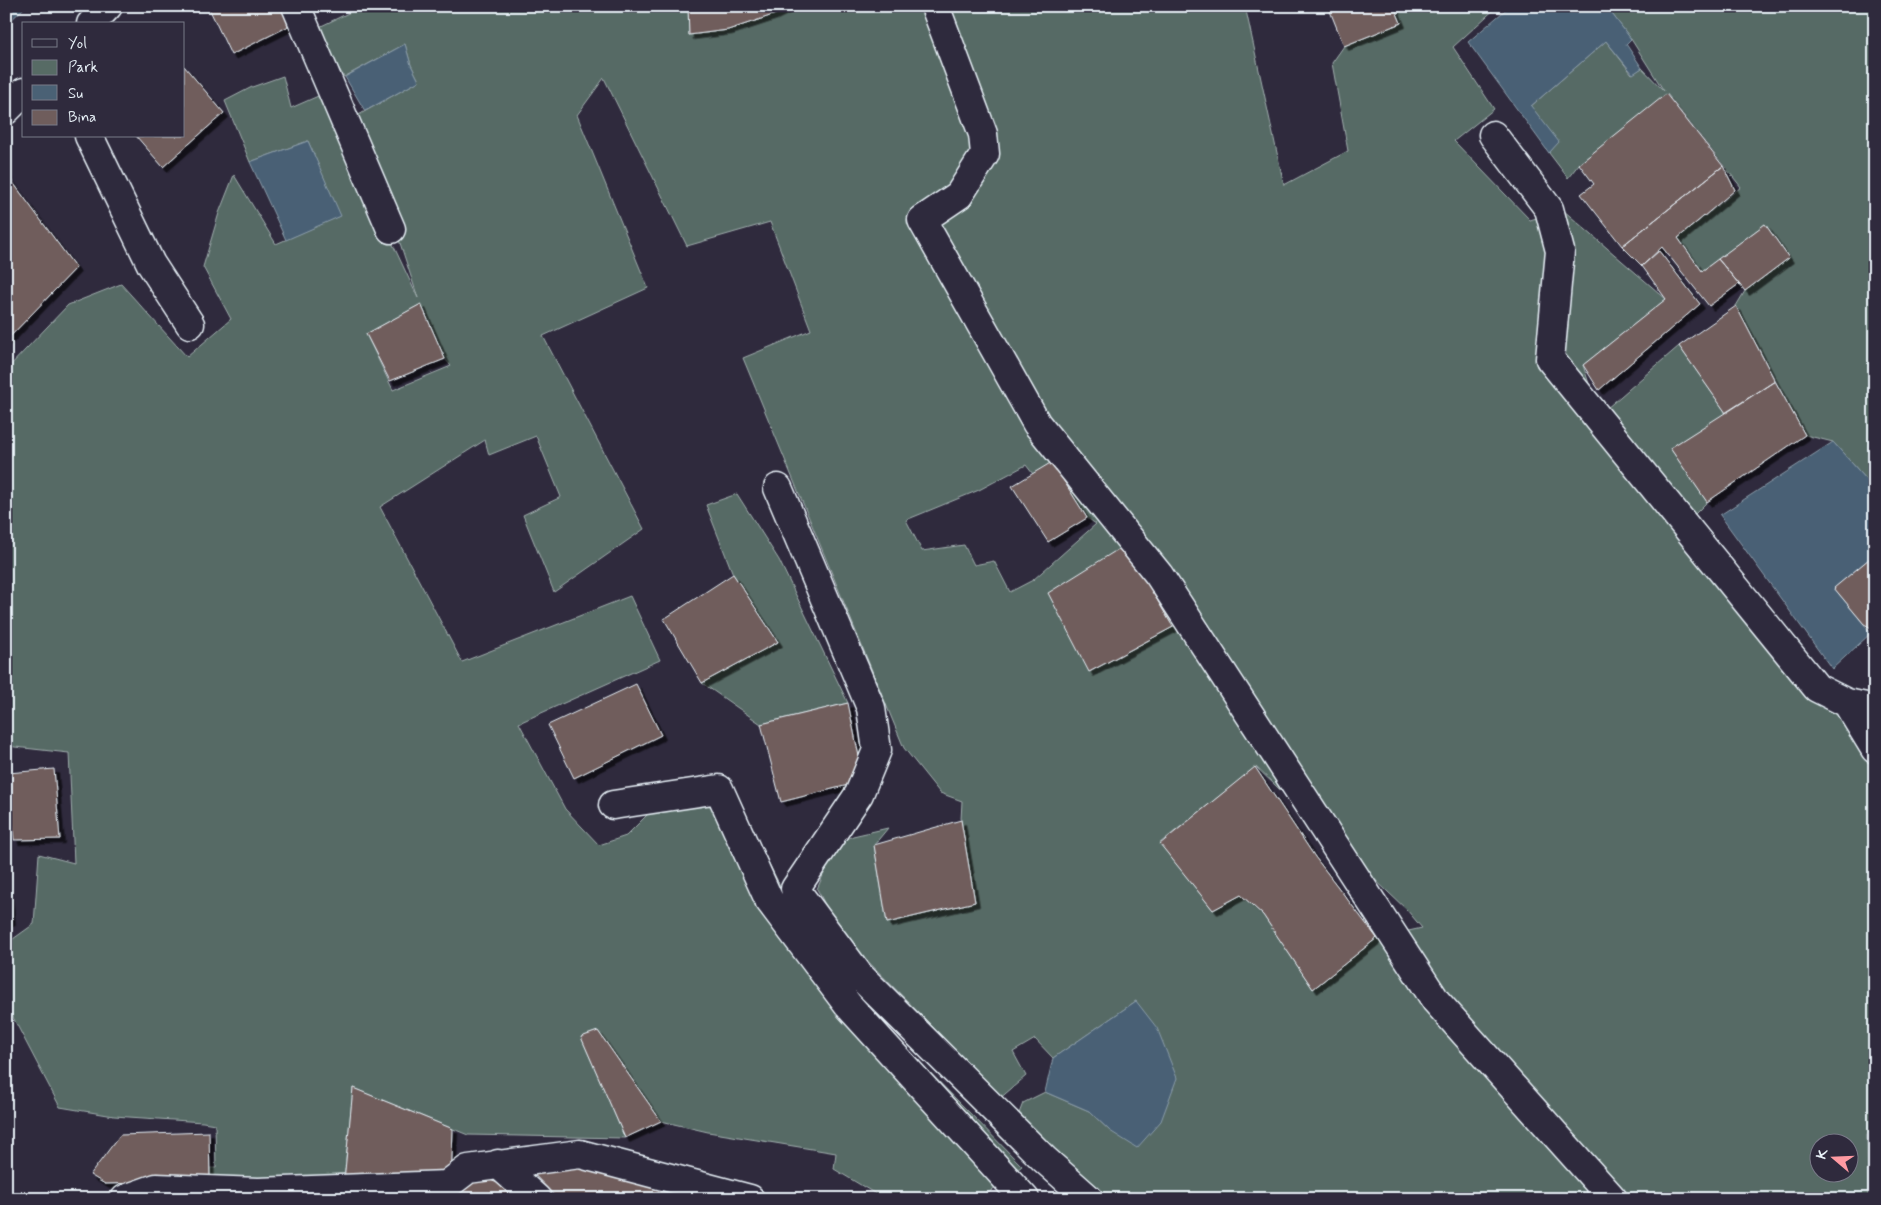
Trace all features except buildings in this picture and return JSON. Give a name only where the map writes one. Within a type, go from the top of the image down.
[{"type":"street","points":[[94,22],[108,6]]},
{"type":"street","points":[[296,6],[391,229]]},
{"type":"street","points":[[935,6],[983,134],[985,154],[959,195],[922,220],[1037,424],[1159,575],[1436,1001],[1613,1199]]},
{"type":"street","points":[[6,110],[22,94]]},
{"type":"street","points":[[1493,135],[1549,209],[1560,251],[1550,359],[1817,688],[1847,703],[1875,709]]},
{"type":"street","points":[[91,138],[151,264],[190,324]]},
{"type":"street","points":[[778,488],[871,708],[877,750],[859,794],[795,889],[859,975],[1044,1159],[1089,1199]]},
{"type":"street","points":[[1847,703],[1875,749]]},
{"type":"street","points":[[613,805],[719,789],[768,900],[848,1005],[1025,1199]]},
{"type":"street","points":[[125,1199],[156,1188],[258,1192],[447,1185],[468,1169],[580,1154],[750,1199]]},
{"type":"street","points":[[498,1164],[537,1199]]},
{"type":"green space","points":[[363,6],[688,6],[689,35],[728,30],[797,6],[1245,6],[1284,185],[1348,151],[1332,63],[1344,46],[1401,23],[1394,6],[1498,6],[1453,47],[1494,109],[1454,141],[1530,220],[1563,210],[1666,299],[1583,365],[1599,415],[1679,346],[1726,413],[1670,448],[1707,502],[1676,533],[1846,723],[1875,708],[1875,1124],[1867,1134],[1868,1199],[1102,1199],[1018,1116],[1023,1103],[1045,1092],[1089,1111],[1110,1131],[1136,1001],[1053,1058],[1035,1039],[1013,1052],[1026,1076],[998,1100],[932,1026],[840,933],[817,889],[837,844],[853,836],[888,828],[874,845],[887,923],[975,902],[961,820],[962,801],[940,793],[904,748],[743,358],[811,330],[770,222],[687,246],[604,78],[577,115],[648,288],[543,336],[644,529],[554,592],[523,515],[561,497],[536,436],[489,455],[485,440],[380,507],[462,662],[630,596],[660,660],[519,723],[565,809],[599,845],[626,836],[650,812],[733,791],[796,918],[897,1039],[1022,1166],[987,1194],[985,1199],[884,1199],[834,1169],[836,1153],[708,1132],[661,1121],[598,1031],[581,1037],[625,1138],[468,1135],[353,1088],[344,1181],[461,1188],[457,1199],[233,1199],[210,1181],[210,1168],[216,1168],[215,1124],[114,1116],[60,1107],[6,1004],[6,944],[34,924],[39,854],[74,863],[69,753],[6,746],[6,370],[68,305],[121,284],[187,357],[231,319],[203,267],[219,213],[234,175],[276,244],[340,216],[308,141],[250,162],[225,101],[252,87],[283,76],[291,108],[325,93],[350,153],[418,298],[384,194],[355,117],[419,81],[411,65],[405,44],[344,77],[315,29]],"holes":[[[421,304],[445,359],[451,366],[393,390],[366,334]],[[1052,463],[1087,518],[1096,524],[1033,580],[1010,592],[994,561],[974,565],[964,545],[922,551],[906,520],[979,490],[1026,465],[1033,474]],[[1124,545],[1173,627],[1090,672]],[[1256,767],[1407,910],[1422,928],[1377,938],[1313,989],[1263,915],[1241,895],[1213,910],[1160,843]]]},
{"type":"green space","points":[[1606,6],[1875,6],[1875,489],[1833,442],[1805,435],[1736,306],[1745,291],[1789,258],[1765,224],[1702,271],[1678,238],[1741,187],[1667,94],[1579,164],[1568,178],[1549,153],[1558,142],[1530,107],[1606,41],[1632,74],[1642,68],[1664,91],[1631,39]]},
{"type":"green space","points":[[737,494],[779,560],[848,703],[761,724],[702,683],[778,642],[733,574],[706,505]]},
{"type":"water","points":[[6,6],[26,6],[6,25]]},
{"type":"water","points":[[1510,6],[1606,6],[1631,39],[1626,44],[1642,68],[1633,74],[1606,41],[1531,106],[1559,142],[1549,153],[1468,42]]},
{"type":"water","points":[[405,44],[411,65],[419,81],[365,111],[345,77]]},
{"type":"water","points":[[308,141],[341,216],[286,240],[250,162]]},
{"type":"water","points":[[1833,442],[1875,489],[1875,554],[1834,588],[1871,633],[1832,669],[1720,515]]},
{"type":"water","points":[[1136,1001],[1157,1028],[1177,1078],[1161,1121],[1137,1148],[1110,1131],[1089,1111],[1045,1092],[1053,1058]]}]
